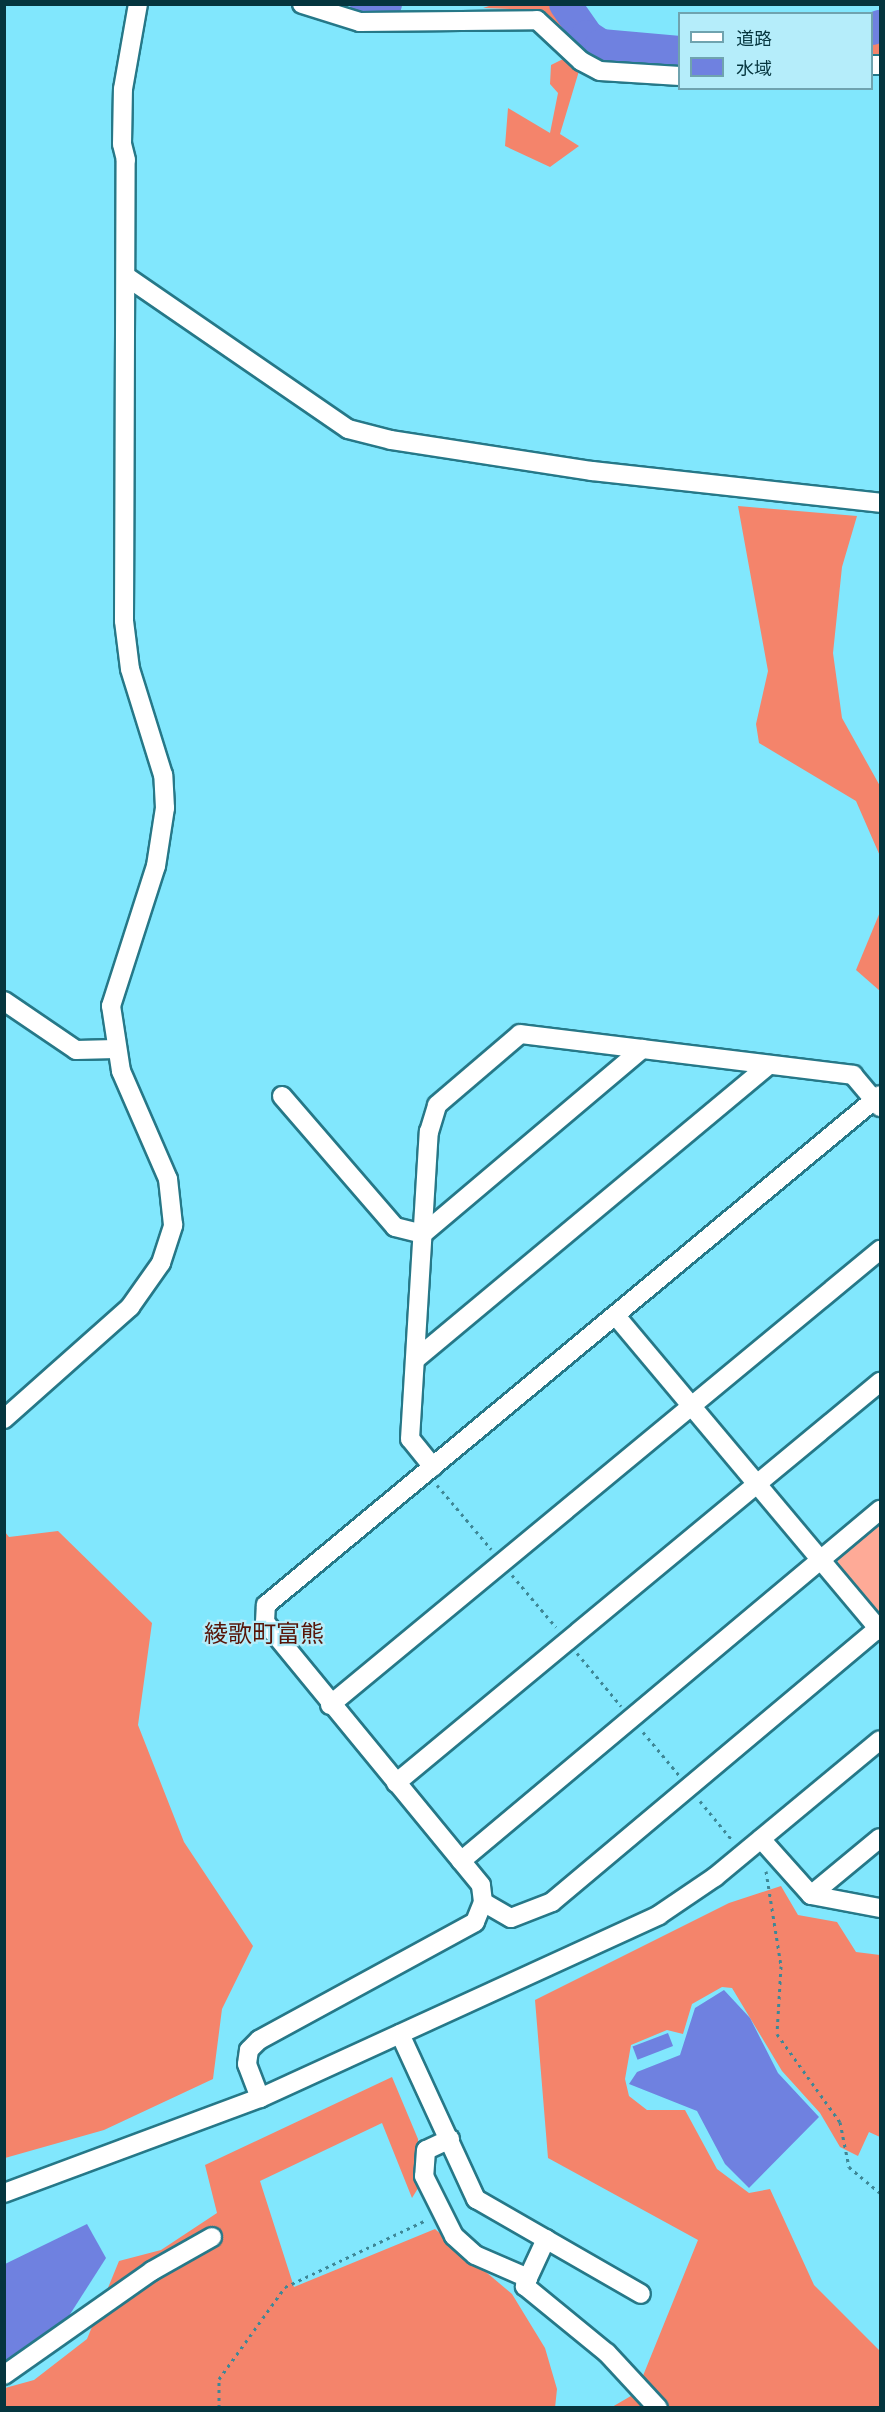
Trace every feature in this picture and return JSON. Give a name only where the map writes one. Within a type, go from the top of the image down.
[{"type":"street","points":[[4,1419],[130,1307],[170,1238],[173,1195],[116,1049],[111,1006],[156,866],[165,791],[130,669],[124,621],[127,277],[123,89],[138,4]]},
{"type":"street","points":[[302,4],[360,22],[537,20],[581,61],[600,71],[678,76]]},
{"type":"street","points":[[127,277],[348,429],[391,441],[592,471],[880,502]]},
{"type":"street","points":[[4,1001],[69,1047],[116,1049]]},
{"type":"street","points":[[261,2098],[247,2064],[249,2050],[259,2040],[475,1922],[483,1902],[481,1885],[330,1705],[265,1622],[266,1605],[878,1101],[853,1075],[520,1034],[437,1105],[429,1132],[410,1439],[430,1469]]},
{"type":"street","points":[[423,1234],[642,1049]]},
{"type":"street","points":[[416,1359],[769,1065]]},
{"type":"street","points":[[282,1096],[395,1227],[423,1234]]},
{"type":"street","points":[[330,1705],[880,1250]]},
{"type":"street","points":[[483,1902],[511,1918],[552,1902],[879,1630],[616,1316]]},
{"type":"street","points":[[396,1784],[880,1382]]},
{"type":"street","points":[[461,1861],[880,1510]]},
{"type":"street","points":[[4,2193],[261,2098],[659,1915],[753,1846],[880,1740]]},
{"type":"street","points":[[811,1895],[880,1838]]},
{"type":"street","points":[[753,1846],[811,1895],[880,1908]]},
{"type":"street","points":[[400,2034],[476,2199],[641,2294]]},
{"type":"street","points":[[450,2139],[426,2150],[424,2176],[438,2214],[475,2255],[528,2278]]},
{"type":"street","points":[[4,2375],[152,2271],[212,2237]]},
{"type":"street","points":[[546,2240],[525,2286],[606,2353],[658,2408]]},
{"type":"path","points":[[430,1469],[503,1563],[689,1787],[753,1846],[765,1864],[781,1965],[777,2034],[840,2122],[849,2167],[880,2193]]},
{"type":"path","points":[[219,2408],[219,2379],[247,2333],[285,2287],[438,2214]]},
{"type":"shaded area","points":[[492,5],[553,5],[595,48],[614,56],[678,59],[678,67],[595,59],[533,10],[483,8]]},
{"type":"shaded area","points":[[873,34],[880,34],[880,56],[873,56]]},
{"type":"shaded area","points":[[565,58],[579,71],[560,134],[579,146],[550,167],[505,146],[508,108],[550,133],[558,93],[550,84],[551,65]]},
{"type":"shaded area","points":[[738,506],[857,516],[842,567],[833,653],[842,718],[880,786],[880,856],[856,801],[759,743],[756,724],[768,671]]},
{"type":"shaded area","points":[[880,912],[880,991],[856,970]]},
{"type":"shaded area","points":[[880,1523],[880,1620],[838,1570],[838,1558]]},
{"type":"shaded area","points":[[58,1531],[152,1623],[138,1725],[184,1842],[253,1946],[222,2009],[213,2079],[104,2130],[5,2158],[5,1532],[9,1537]]},
{"type":"shaded area","points":[[781,1886],[798,1915],[837,1922],[856,1952],[880,1955],[880,2137],[869,2132],[858,2156],[840,2147],[820,2113],[782,2071],[732,1988],[722,1987],[692,2004],[683,2034],[667,2030],[631,2045],[625,2079],[629,2096],[647,2110],[685,2110],[717,2169],[749,2193],[770,2189],[814,2285],[880,2351],[880,2407],[612,2407],[636,2393],[698,2240],[548,2158],[535,2000],[729,1903]]},
{"type":"shaded area","points":[[392,2077],[418,2139],[420,2185],[412,2198],[382,2123],[260,2181],[294,2287],[435,2229],[512,2294],[545,2348],[557,2389],[555,2408],[5,2408],[5,2388],[34,2380],[87,2339],[119,2261],[161,2250],[217,2213],[205,2165]]},
{"type":"water","points":[[724,1990],[750,2018],[778,2073],[819,2117],[749,2188],[725,2164],[697,2111],[629,2084],[637,2072],[680,2055],[695,2008]]},
{"type":"water","points":[[668,2033],[673,2046],[638,2060],[633,2047]]},
{"type":"water","points":[[87,2224],[106,2258],[67,2319],[40,2344],[5,2364],[5,2264]]},
{"type":"waterway","points":[[366,4],[386,4]]},
{"type":"waterway","points":[[565,4],[587,36],[601,45],[678,52]]},
{"type":"waterway","points":[[873,29],[880,26]]},
{"type":"district","name":"綾歌町富熊","points":[[264,1633]]}]
